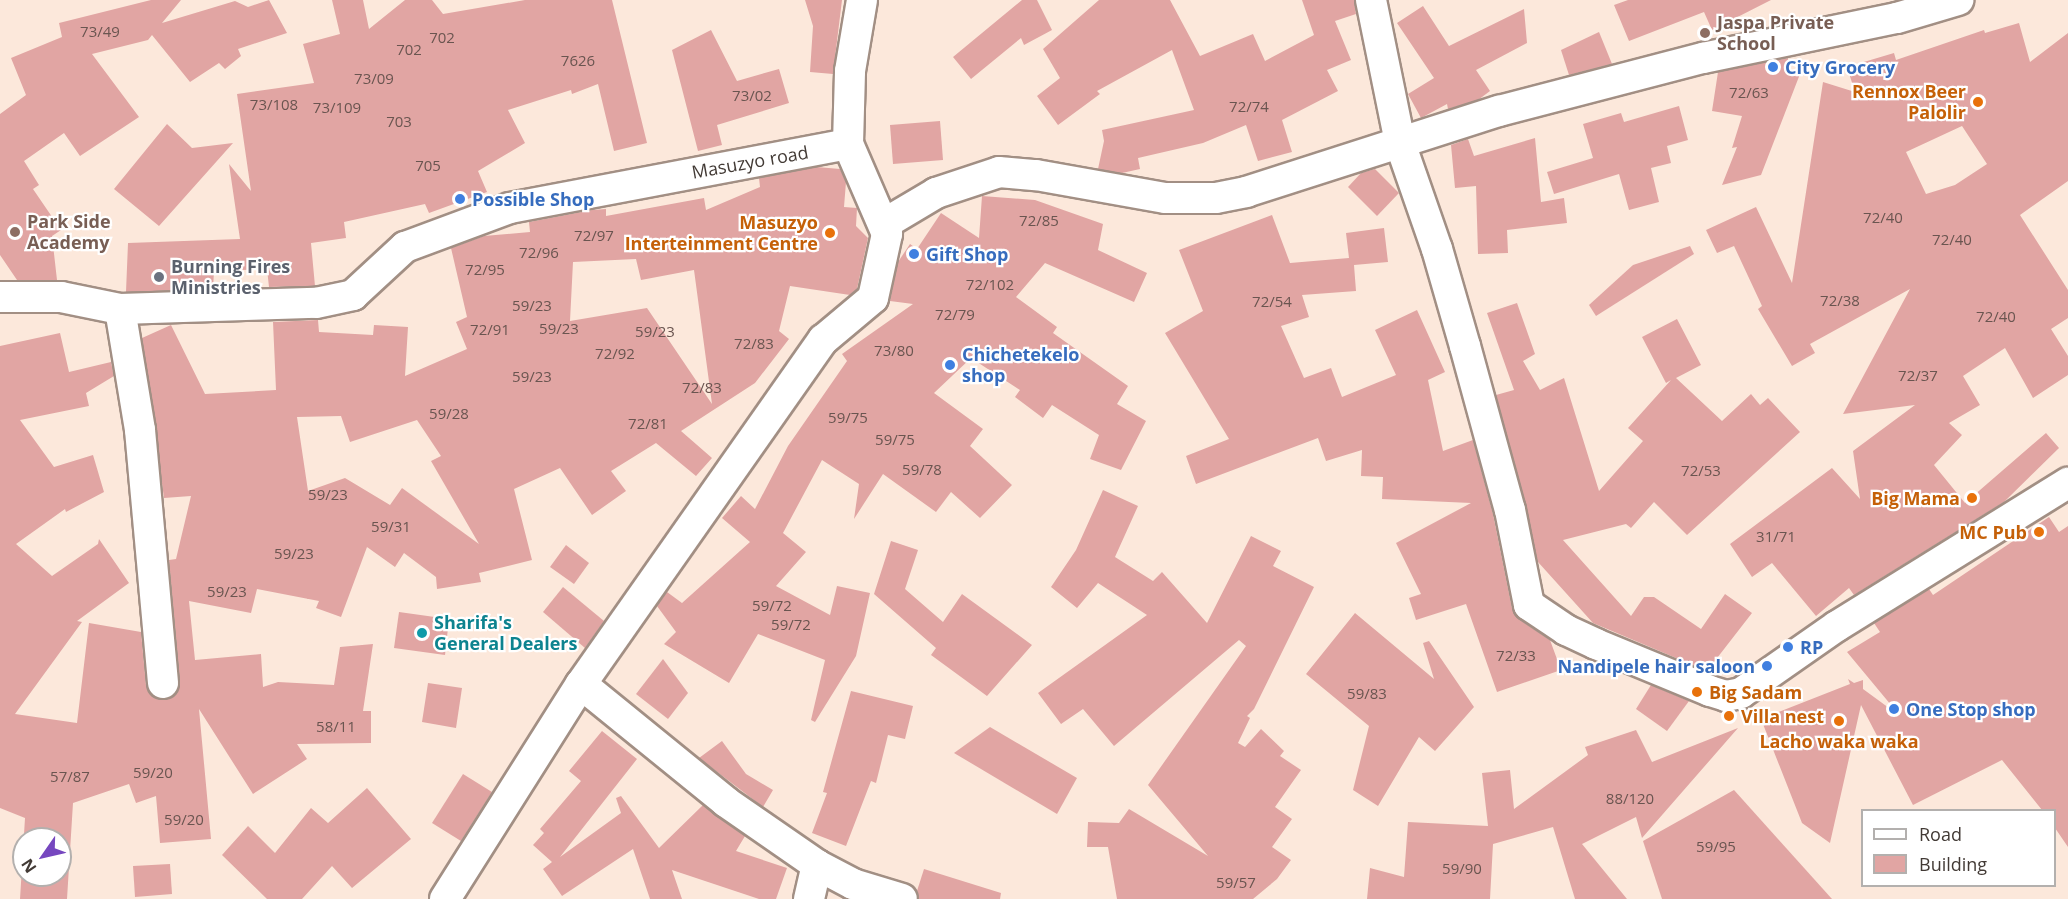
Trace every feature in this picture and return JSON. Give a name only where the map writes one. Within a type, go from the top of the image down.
[{"type":"street","points":[[445,899],[581,684],[823,340],[873,298],[887,249],[884,224],[848,144],[850,71],[862,0]]},
{"type":"street","points":[[1371,0],[1400,143],[1437,249],[1462,335],[1510,510],[1529,605],[1566,630],[1710,692],[1726,696],[1741,693],[1837,626],[2068,483]]},
{"type":"street","points":[[884,224],[936,194],[999,172],[1036,175],[1165,198],[1216,198],[1246,192],[1500,111],[1691,61],[1897,18],[1958,0]]},
{"type":"street","name":"Masuzyo road","points":[[0,297],[61,297],[120,309],[316,303],[354,295],[405,247],[510,208],[848,144]]},
{"type":"street","points":[[120,309],[140,430],[163,683]]},
{"type":"street","points":[[581,684],[717,795],[817,865],[853,884],[902,899]]},
{"type":"street","points":[[809,899],[817,865]]},
{"type":"building","points":[[151,0],[181,0],[162,23],[235,1],[248,7],[269,0],[287,33],[238,49],[241,56],[225,69],[219,63],[190,82],[152,35],[148,40],[92,54],[139,117],[80,156],[64,133],[24,161],[39,185],[33,189],[61,230],[52,236],[57,280],[17,280],[0,255],[0,114],[26,95],[11,58],[62,37],[59,23]]},
{"type":"building","points":[[332,0],[363,0],[369,29],[405,0],[432,0],[443,14],[525,0],[612,0],[647,143],[614,151],[598,84],[572,94],[571,90],[508,110],[525,143],[478,171],[487,192],[429,213],[425,204],[344,222],[346,238],[311,243],[315,286],[269,287],[267,269],[214,271],[213,289],[126,292],[128,243],[240,239],[229,164],[251,191],[237,94],[314,83],[303,44],[340,34]]},
{"type":"building","points":[[805,0],[842,0],[833,74],[810,72],[813,26]]},
{"type":"building","points":[[1022,0],[1037,0],[1052,30],[1024,45],[1021,38],[971,79],[953,57]]},
{"type":"building","points":[[1099,0],[1170,0],[1200,56],[1253,34],[1265,61],[1314,35],[1302,0],[1354,0],[1356,14],[1335,21],[1351,60],[1327,70],[1338,91],[1282,120],[1292,152],[1258,161],[1246,125],[1203,143],[1138,158],[1140,169],[1122,173],[1098,169],[1104,141],[1102,130],[1194,110],[1172,50],[1097,91],[1100,94],[1058,125],[1037,96],[1060,78],[1043,49]]},
{"type":"building","points":[[1628,0],[1771,0],[1712,30],[1704,12],[1629,41],[1614,5]]},
{"type":"building","points":[[1423,6],[1449,46],[1524,9],[1527,43],[1476,70],[1490,91],[1478,100],[1448,109],[1447,104],[1421,118],[1408,94],[1434,78],[1397,23]]},
{"type":"building","points":[[2019,23],[2030,62],[2068,33],[2068,181],[2020,215],[2068,290],[2068,318],[2051,329],[2068,356],[2068,375],[2033,398],[2005,348],[1963,376],[1980,405],[1949,423],[1962,435],[1934,465],[1965,503],[2046,433],[2059,448],[2004,502],[1854,595],[1849,588],[1816,616],[1772,563],[1752,577],[1730,544],[1832,468],[1860,499],[1853,451],[1915,405],[1843,414],[1910,289],[1810,344],[1815,353],[1792,366],[1758,309],[1762,306],[1734,246],[1717,253],[1706,230],[1756,207],[1792,283],[1823,82],[1855,92],[1847,67],[1894,53],[1896,60],[1984,30],[1985,33]],"holes":[[[1962,126],[1987,164],[1955,185],[1926,194],[1906,152]]]},
{"type":"building","points":[[711,30],[737,81],[779,69],[789,103],[717,125],[722,145],[698,151],[672,50]]},
{"type":"building","points":[[1599,32],[1612,64],[1569,75],[1561,50]]},
{"type":"building","points":[[1788,58],[1787,70],[1800,74],[1761,175],[1722,185],[1737,147],[1732,148],[1742,116],[1712,111],[1718,72]]},
{"type":"building","points":[[1679,106],[1688,140],[1667,146],[1671,163],[1651,168],[1659,202],[1629,210],[1619,174],[1554,194],[1547,172],[1593,158],[1583,124],[1621,113],[1624,122]]},
{"type":"building","points":[[940,121],[943,160],[893,164],[890,125]]},
{"type":"building","points":[[167,124],[192,148],[233,143],[159,226],[114,189]]},
{"type":"building","points":[[1535,138],[1541,202],[1564,198],[1567,223],[1507,230],[1508,253],[1478,254],[1476,186],[1455,188],[1451,145],[1468,139],[1474,156]]},
{"type":"building","points":[[817,167],[840,169],[846,182],[844,207],[857,208],[856,226],[868,238],[857,289],[850,295],[790,286],[779,331],[789,339],[755,383],[681,431],[712,458],[696,476],[656,443],[611,471],[626,491],[592,515],[560,468],[514,489],[532,560],[479,573],[481,582],[437,589],[436,577],[404,553],[395,567],[367,547],[341,617],[316,608],[319,601],[257,589],[251,613],[189,601],[195,660],[261,654],[263,687],[278,682],[334,685],[340,647],[373,644],[363,711],[371,711],[371,743],[297,744],[307,759],[253,794],[199,709],[211,839],[160,843],[156,796],[136,803],[129,784],[73,803],[72,827],[24,827],[25,818],[0,808],[0,346],[60,333],[69,372],[111,362],[114,376],[86,393],[89,406],[20,420],[54,467],[93,455],[104,492],[66,512],[65,509],[16,544],[52,576],[98,544],[99,539],[129,583],[77,621],[82,622],[15,714],[77,723],[89,623],[141,632],[146,685],[155,698],[172,697],[180,682],[169,560],[176,559],[191,496],[164,498],[142,338],[171,325],[205,394],[276,390],[273,322],[318,320],[319,332],[373,335],[374,325],[408,327],[405,376],[467,349],[456,322],[467,317],[451,248],[484,236],[530,232],[529,222],[592,210],[606,209],[606,216],[704,198],[706,210],[760,187],[759,178]],"holes":[[[636,259],[641,280],[694,270],[712,404],[647,308],[570,321],[573,262]],[[341,416],[350,442],[417,420],[441,456],[431,461],[479,544],[402,488],[390,505],[345,478],[308,491],[297,417]]]},
{"type":"building","points":[[1375,169],[1399,193],[1377,216],[1348,187],[1361,173]]},
{"type":"building","points":[[982,196],[1035,200],[1103,224],[1098,250],[1147,273],[1134,302],[1045,263],[1016,297],[1057,327],[1053,333],[1128,386],[1117,404],[1146,421],[1121,470],[1090,459],[1099,435],[1052,405],[1043,418],[1015,397],[1020,390],[971,358],[934,393],[983,429],[970,446],[1012,485],[980,518],[951,492],[936,512],[883,474],[854,519],[859,484],[822,460],[783,533],[806,552],[776,586],[830,615],[837,586],[870,593],[856,656],[815,722],[811,720],[825,660],[758,634],[729,683],[664,644],[676,632],[657,606],[667,592],[682,603],[750,542],[722,518],[741,496],[755,509],[788,446],[847,361],[842,354],[913,304],[890,301],[898,262],[910,244],[917,249],[941,213],[979,238]]},
{"type":"building","points":[[1272,215],[1290,263],[1349,258],[1346,233],[1384,228],[1388,262],[1354,265],[1356,291],[1302,295],[1309,317],[1281,326],[1304,378],[1331,368],[1342,397],[1396,375],[1375,330],[1417,310],[1445,372],[1428,380],[1443,451],[1473,440],[1493,514],[1512,608],[1519,619],[1550,640],[1561,670],[1497,692],[1466,604],[1416,620],[1409,598],[1421,594],[1396,543],[1471,503],[1382,499],[1383,477],[1361,476],[1362,450],[1326,461],[1318,438],[1196,484],[1186,456],[1229,439],[1165,333],[1203,311],[1179,250]]},
{"type":"building","points":[[1690,246],[1694,254],[1596,316],[1589,305],[1633,265]]},
{"type":"building","points":[[1517,303],[1535,354],[1523,361],[1540,390],[1564,378],[1599,491],[1643,441],[1628,428],[1671,380],[1666,383],[1642,337],[1677,319],[1701,365],[1676,378],[1722,421],[1751,394],[1760,405],[1768,398],[1800,432],[1687,535],[1654,502],[1631,528],[1626,524],[1563,540],[1631,616],[1644,597],[1654,597],[1701,629],[1725,594],[1752,613],[1707,671],[1593,623],[1538,562],[1496,395],[1514,390],[1487,313]]},
{"type":"building","points":[[1103,490],[1138,506],[1115,557],[1153,581],[1162,572],[1207,623],[1251,536],[1281,551],[1273,566],[1314,587],[1254,709],[1247,716],[1250,718],[1238,743],[1245,747],[1261,729],[1284,751],[1280,756],[1301,770],[1275,807],[1292,819],[1272,847],[1291,860],[1277,879],[1253,899],[1117,899],[1108,847],[1087,847],[1088,822],[1119,823],[1129,809],[1208,856],[1148,785],[1246,646],[1239,640],[1114,746],[1083,709],[1061,724],[1038,693],[1147,615],[1098,583],[1077,608],[1051,587],[1076,550]]},
{"type":"building","points":[[2049,517],[2059,532],[2068,526],[2068,847],[2056,829],[2056,809],[2041,809],[2002,760],[1913,805],[1861,705],[1830,843],[1802,823],[1761,719],[1850,684],[1848,679],[1854,683],[1863,680],[1863,689],[1889,708],[1891,705],[1847,652],[1880,632],[1874,623],[1929,589],[1933,595]]},
{"type":"building","points":[[891,541],[918,550],[905,589],[943,622],[962,594],[1032,645],[987,696],[931,655],[936,648],[874,594]]},
{"type":"building","points":[[566,545],[589,563],[574,584],[550,567]]},
{"type":"building","points":[[563,587],[604,621],[585,648],[543,612]]},
{"type":"building","name":"Sharifa's General Dealers","points":[[399,612],[449,619],[445,655],[394,648]]},
{"type":"building","points":[[1355,613],[1434,679],[1423,643],[1429,641],[1474,707],[1435,751],[1419,737],[1378,806],[1353,790],[1369,726],[1306,674]]},
{"type":"building","points":[[663,659],[688,693],[668,719],[636,694]]},
{"type":"building","points":[[428,683],[462,688],[456,728],[422,722]]},
{"type":"building","points":[[1651,685],[1689,701],[1667,731],[1636,709]]},
{"type":"building","points":[[851,691],[913,706],[905,739],[888,735],[876,783],[871,781],[846,846],[812,833],[827,793],[823,792]]},
{"type":"building","points":[[990,727],[1077,778],[1057,814],[954,753]]},
{"type":"building","points":[[1738,728],[1642,838],[1636,817],[1582,844],[1627,899],[1575,899],[1553,827],[1493,844],[1490,899],[1367,899],[1370,868],[1404,877],[1408,822],[1488,826],[1482,773],[1510,770],[1514,809],[1588,755],[1585,747],[1636,730],[1652,762]]},
{"type":"building","points":[[602,731],[637,759],[560,857],[621,813],[616,798],[621,796],[659,848],[703,805],[745,836],[736,851],[787,868],[776,899],[759,899],[672,870],[682,899],[650,899],[633,849],[562,896],[543,869],[552,862],[533,845],[544,833],[540,829],[581,781],[569,771]]},
{"type":"building","points":[[722,741],[746,774],[773,790],[763,807],[699,758]]},
{"type":"building","points":[[463,774],[492,792],[461,841],[432,823]]},
{"type":"building","points":[[367,788],[411,839],[352,888],[332,866],[302,899],[267,899],[222,855],[248,826],[275,853],[311,808],[328,823]]},
{"type":"building","points":[[1734,790],[1832,899],[1662,899],[1643,841]]},
{"type":"building","points":[[170,864],[172,894],[135,897],[133,866]]},
{"type":"building","points":[[924,869],[1001,893],[1000,899],[919,899],[917,891]]},
{"type":"building","points":[[21,887],[68,887],[67,899],[20,899]]},
{"type":"place","name":"Jaspa Private School","points":[[1705,33]]},
{"type":"place","name":"City Grocery","points":[[1773,67]]},
{"type":"place","name":"Rennox Beer Palolir","points":[[1978,102]]},
{"type":"place","name":"Possible Shop","points":[[460,199]]},
{"type":"place","name":"Park Side Academy","points":[[15,232]]},
{"type":"place","name":"Masuzyo Interteinment Centre","points":[[830,233]]},
{"type":"place","name":"Gift Shop","points":[[914,254]]},
{"type":"place","name":"Burning Fires Ministries","points":[[159,277]]},
{"type":"place","name":"Chichetekelo shop","points":[[950,365]]},
{"type":"place","name":"Big Mama","points":[[1972,498]]},
{"type":"place","name":"MC Pub","points":[[2039,532]]},
{"type":"place","name":"Sharifa's General Dealers","points":[[422,633]]},
{"type":"place","name":"RP","points":[[1788,647]]},
{"type":"place","name":"Nandipele hair saloon","points":[[1767,666]]},
{"type":"place","name":"Big Sadam","points":[[1697,692]]},
{"type":"place","name":"One Stop shop","points":[[1894,709]]},
{"type":"place","name":"Villa nest","points":[[1729,716]]},
{"type":"place","name":"Lacho waka waka","points":[[1839,721]]}]
